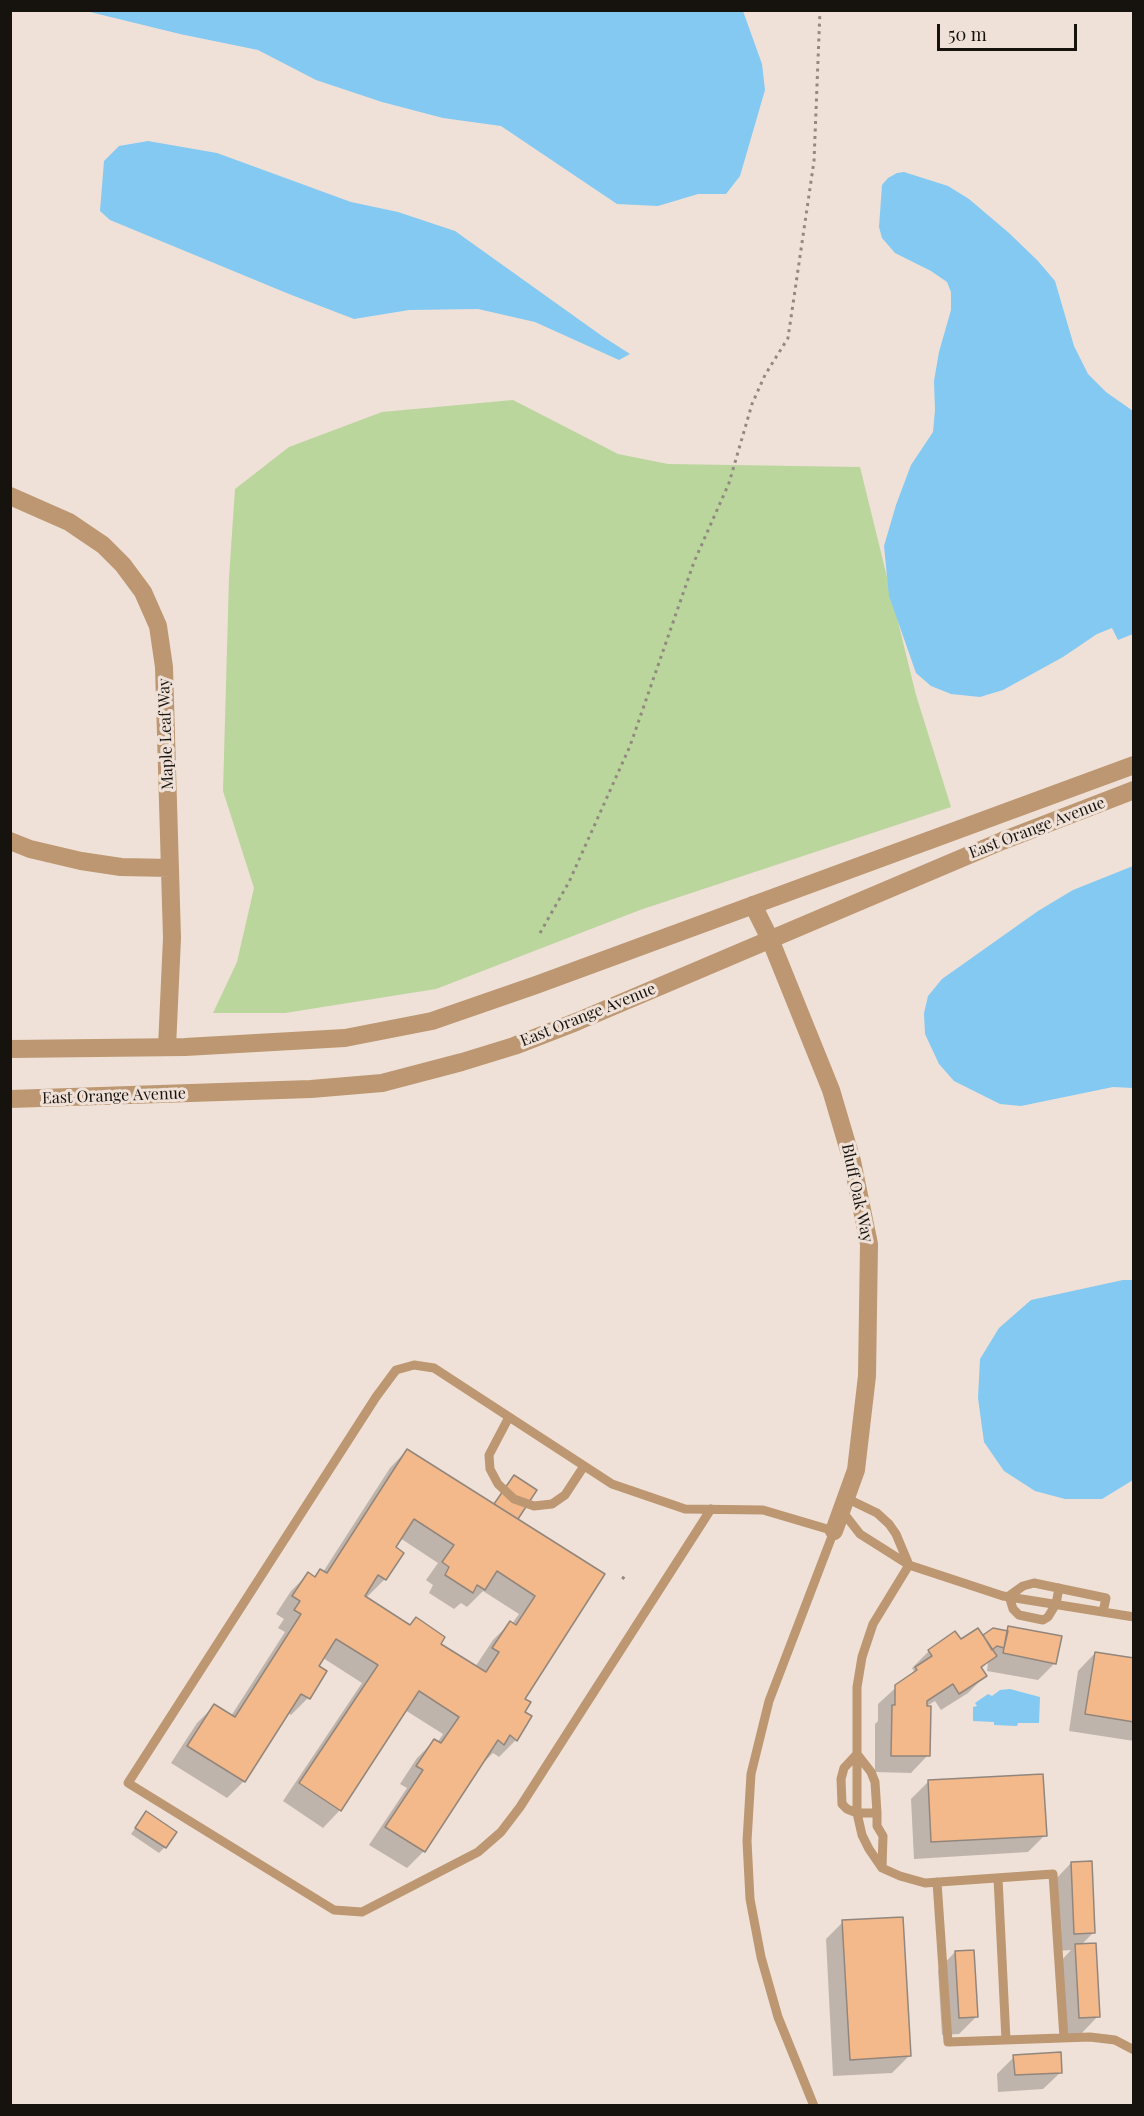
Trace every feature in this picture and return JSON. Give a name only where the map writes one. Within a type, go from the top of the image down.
[{"type":"street","name":"Maple Leaf Way","points":[[10,496],[69,522],[103,545],[123,565],[143,592],[158,626],[164,667],[172,938],[167,1047]]},
{"type":"street","name":"East Orange Avenue","points":[[10,1049],[167,1047],[345,1038],[432,1021],[536,985],[1134,765]]},
{"type":"street","name":"East Orange Avenue","points":[[10,1099],[311,1089],[382,1083],[462,1062],[555,1030],[1002,841],[1134,790]]},
{"type":"street","points":[[10,840],[30,849],[81,861],[121,867],[170,868]]},
{"type":"street","name":"Bluff Oak Way","points":[[753,905],[770,939],[831,1090],[852,1161],[869,1244],[867,1376],[856,1470],[834,1531]]},
{"type":"lane","points":[[711,1509],[520,1807],[501,1832],[478,1852],[362,1912],[334,1911],[128,1783],[376,1397],[396,1370],[414,1365],[434,1368],[612,1484],[685,1509],[711,1509],[763,1510],[834,1531],[769,1701],[752,1774],[747,1841],[750,1899],[761,1958],[778,2017],[814,2106]]},
{"type":"lane","points":[[509,1417],[489,1455],[490,1469],[498,1484],[514,1499],[534,1506],[552,1504],[565,1495],[584,1466]]},
{"type":"lane","points":[[844,1504],[860,1534],[909,1565],[1009,1596],[1134,1617]]},
{"type":"lane","points":[[844,1504],[877,1513],[889,1524],[896,1534],[909,1565]]},
{"type":"lane","points":[[909,1565],[873,1624],[862,1657],[857,1687],[857,1813],[862,1835],[882,1868],[925,1883],[1053,1874],[1064,2038]]},
{"type":"lane","points":[[1009,1596],[1023,1586],[1034,1583],[1106,1598],[1103,1612]]},
{"type":"lane","points":[[1009,1596],[1013,1609],[1019,1616],[1043,1620],[1048,1617],[1056,1604],[1059,1588]]},
{"type":"lane","points":[[857,1754],[871,1772],[875,1782],[877,1826],[883,1836],[882,1868]]},
{"type":"lane","points":[[857,1754],[844,1768],[841,1779],[842,1804],[857,1813],[877,1813]]},
{"type":"lane","points":[[998,1878],[1006,2040]]},
{"type":"lane","points":[[937,1882],[948,2042],[1090,2037],[1114,2040],[1134,2050]]},
{"type":"path","points":[[540,933],[569,882],[630,746],[694,562],[729,483],[753,404],[765,375],[788,338],[814,161],[820,10]]},
{"type":"green space","points":[[513,400],[618,454],[668,464],[860,467],[916,695],[951,807],[640,910],[436,989],[285,1013],[213,1013],[237,962],[254,888],[223,791],[229,578],[235,489],[289,447],[382,412]]},
{"type":"water","points":[[86,11],[743,11],[762,64],[765,90],[740,176],[726,194],[698,194],[658,206],[617,204],[501,126],[443,118],[382,102],[316,80],[258,50]]},
{"type":"water","points":[[148,141],[217,153],[351,202],[398,212],[455,231],[630,354],[619,360],[535,322],[478,309],[409,310],[354,319],[110,220],[100,211],[104,161],[119,146]]},
{"type":"water","points":[[904,172],[948,186],[969,199],[1038,261],[1055,281],[1074,346],[1088,374],[1106,392],[1133,411],[1133,634],[1118,640],[1112,628],[1097,634],[1063,657],[1003,690],[980,697],[951,694],[931,686],[916,673],[889,596],[884,546],[911,465],[933,432],[934,381],[939,352],[951,310],[951,292],[947,282],[931,271],[895,253],[882,238],[879,227],[882,185],[888,178]]},
{"type":"water","points":[[1133,866],[1133,1088],[1113,1087],[1021,1106],[1000,1104],[954,1081],[939,1064],[925,1034],[924,1013],[928,996],[942,979],[1038,911],[1073,890]]},
{"type":"water","points":[[1123,1280],[1133,1280],[1133,1480],[1102,1499],[1065,1499],[1035,1491],[1004,1471],[984,1442],[978,1398],[980,1359],[999,1328],[1031,1300]]},
{"type":"water","points":[[1010,1689],[1040,1697],[1039,1723],[1018,1723],[1017,1726],[973,1721],[973,1707],[977,1706],[975,1703],[988,1694],[992,1696],[1000,1690]]},
{"type":"building","points":[[407,1449],[605,1574],[525,1699],[531,1702],[525,1712],[532,1716],[517,1741],[510,1735],[504,1745],[498,1740],[425,1852],[385,1827],[423,1770],[416,1766],[434,1739],[441,1743],[459,1717],[419,1691],[341,1811],[299,1783],[378,1665],[336,1639],[319,1666],[327,1671],[310,1699],[301,1694],[245,1782],[187,1746],[214,1704],[235,1717],[301,1614],[294,1610],[300,1601],[292,1596],[308,1572],[315,1577],[320,1569],[327,1573]],"holes":[[[414,1519],[454,1545],[442,1562],[449,1567],[445,1575],[473,1593],[477,1585],[485,1590],[497,1571],[535,1596],[516,1625],[510,1621],[492,1648],[499,1652],[486,1672],[441,1644],[445,1637],[416,1617],[410,1625],[365,1596],[378,1575],[386,1580],[404,1553],[396,1547]]]},
{"type":"building","points":[[514,1475],[537,1490],[518,1519],[494,1504]]},
{"type":"building","points":[[1008,1626],[1062,1636],[1056,1664],[1003,1653]]},
{"type":"building","points":[[978,1628],[997,1656],[981,1667],[987,1676],[959,1694],[953,1684],[927,1701],[927,1706],[931,1706],[930,1756],[891,1756],[892,1705],[895,1705],[895,1685],[917,1670],[915,1667],[932,1656],[928,1650],[955,1631],[961,1639]]},
{"type":"building","points":[[993,1628],[1008,1631],[1004,1648],[997,1646],[992,1650],[983,1635]]},
{"type":"building","points":[[1095,1652],[1134,1658],[1134,1722],[1085,1714]]},
{"type":"building","points":[[1043,1774],[1047,1836],[931,1842],[928,1780]]},
{"type":"building","points":[[146,1811],[177,1832],[166,1848],[135,1828]]},
{"type":"building","points":[[1092,1861],[1095,1933],[1074,1934],[1071,1862]]},
{"type":"building","points":[[903,1917],[911,2056],[850,2060],[842,1920]]},
{"type":"building","points":[[1096,1943],[1100,2017],[1079,2018],[1075,1944]]},
{"type":"building","points":[[974,1950],[978,2017],[959,2018],[955,1951]]},
{"type":"building","points":[[1061,2052],[1062,2073],[1015,2075],[1013,2055]]}]
